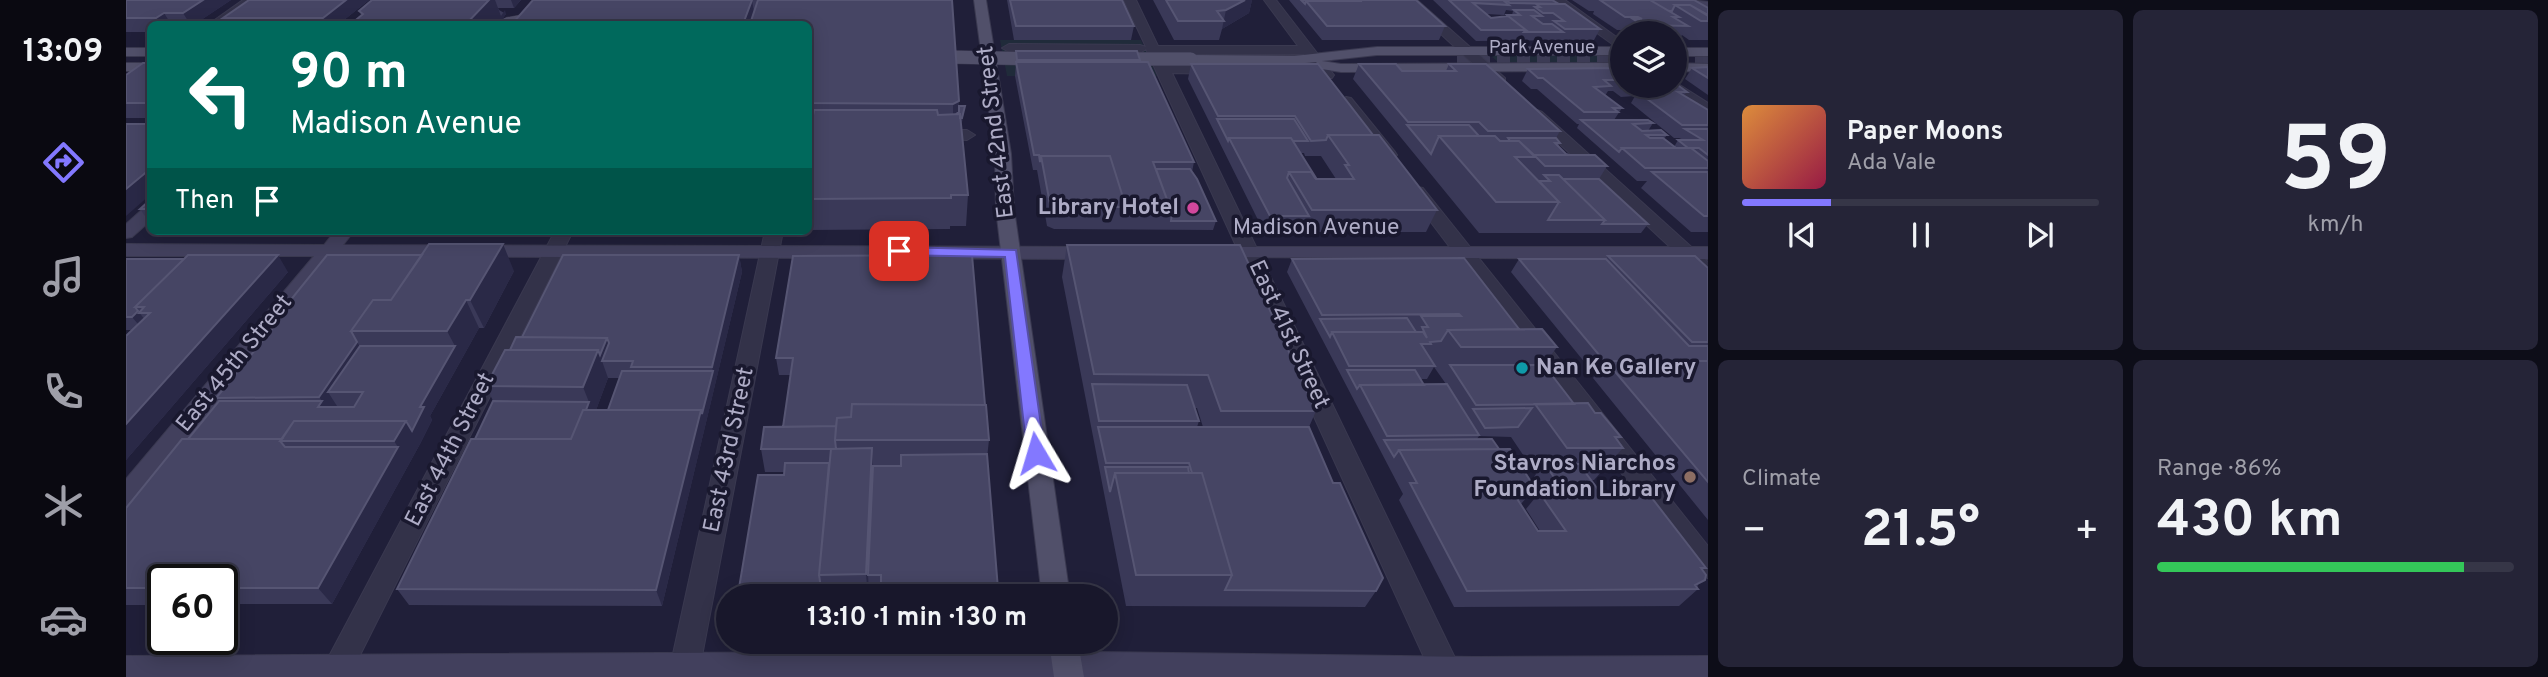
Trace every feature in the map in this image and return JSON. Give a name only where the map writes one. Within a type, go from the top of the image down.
[{"type":"main road","name":"East 42nd Street","points":[[980,0],[1003,154],[1005,209],[1054,584]]},
{"type":"main road","points":[[1696,0],[1708,7]]},
{"type":"main road","points":[[520,21],[533,6]]},
{"type":"main road","points":[[524,21],[553,16]]},
{"type":"main road","name":"Park Avenue","points":[[937,25],[940,54],[969,59]]},
{"type":"main road","name":"Park Avenue","points":[[940,68],[948,62],[969,59],[1315,60],[1377,51],[1463,55],[1610,49]]},
{"type":"main road","points":[[126,52],[147,52]]},
{"type":"main road","points":[[1687,52],[1708,52]]},
{"type":"main road","points":[[1315,60],[1463,55]]},
{"type":"main road","name":"Park Avenue","points":[[1315,60],[1341,68],[1610,67]]},
{"type":"main road","points":[[126,67],[147,68]]},
{"type":"main road","points":[[1687,68],[1708,68]]},
{"type":"main road","points":[[126,233],[147,215]]},
{"type":"main road","name":"East 45th Street","points":[[126,497],[342,235]]},
{"type":"main road","points":[[126,250],[329,250],[559,241],[772,241],[1011,253],[1114,253]]},
{"type":"main road","name":"Madison Avenue","points":[[1197,253],[1708,253]]},
{"type":"main road","points":[[126,670],[683,673],[1066,661],[1445,670],[1708,670]]},
{"type":"street","points":[[220,21],[251,0]]},
{"type":"street","name":"East 41st Street","points":[[1130,0],[1151,60],[1250,253],[1445,670]]},
{"type":"street","points":[[1270,0],[1708,566]]},
{"type":"street","points":[[1410,0],[1463,55],[1485,68],[1508,88]]},
{"type":"street","points":[[1557,0],[1610,40]]},
{"type":"street","name":"Park Avenue","points":[[1009,48],[1151,60],[1315,60]]},
{"type":"street","name":"Park Avenue","points":[[1104,74],[1151,60],[1315,60]]},
{"type":"street","points":[[136,79],[147,70]]},
{"type":"street","points":[[1013,72],[1059,71]]},
{"type":"street","points":[[1687,95],[1708,110]]},
{"type":"street","points":[[1528,106],[1708,272]]},
{"type":"street","points":[[920,135],[967,135]]},
{"type":"street","name":"East 44th Street","points":[[335,673],[559,241]]},
{"type":"street","name":"East 43rd Street","points":[[683,673],[772,241]]},
{"type":"shaded area","points":[[1000,40],[1141,40],[1157,76],[1007,76]]},
{"type":"shaded area","points":[[1491,56],[1610,56],[1610,62],[1498,62]]},
{"type":"building","points":[[126,0],[203,0],[183,13],[164,13],[156,18],[126,18]]},
{"type":"building","points":[[249,0],[346,0],[323,18],[223,18]]},
{"type":"building","points":[[372,0],[489,0],[469,21],[355,21],[363,14],[359,11]]},
{"type":"building","points":[[533,0],[752,0],[744,21],[515,21]]},
{"type":"building","points":[[758,0],[952,0],[959,101],[953,104],[812,103],[812,21],[751,21]]},
{"type":"building","points":[[1010,0],[1122,0],[1134,26],[1016,26]]},
{"type":"building","points":[[1166,0],[1245,0],[1226,10],[1217,11],[1224,21],[1178,21]]},
{"type":"building","points":[[1360,0],[1416,0],[1445,26],[1327,26],[1306,1],[1362,1]]},
{"type":"building","points":[[1449,0],[1503,0],[1509,5],[1473,3],[1491,18],[1508,16],[1526,30],[1481,30]]},
{"type":"building","points":[[1506,0],[1552,0],[1559,4],[1510,3]]},
{"type":"building","points":[[1600,0],[1650,0],[1679,17],[1673,17],[1680,21],[1636,21],[1633,19],[1642,19],[1625,17]]},
{"type":"building","points":[[1650,0],[1694,0],[1708,8],[1708,15],[1690,5],[1675,5],[1672,11],[1669,11]]},
{"type":"building","points":[[1536,4],[1565,4],[1600,29],[1565,29],[1554,21],[1564,21],[1553,13],[1543,13],[1535,7],[1540,7]]},
{"type":"building","points":[[1675,5],[1690,5],[1708,16],[1708,21],[1701,21]]},
{"type":"building","points":[[1514,10],[1534,10],[1542,16],[1532,16],[1563,32],[1524,32],[1526,30],[1507,15],[1520,15]]},
{"type":"building","points":[[1016,51],[1137,51],[1140,60],[1017,60]]},
{"type":"building","points":[[1016,62],[1148,62],[1194,162],[1153,162],[1172,213],[1125,213],[1126,207],[1110,156],[1041,156],[1040,162],[1039,155],[1034,155]]},
{"type":"building","points":[[147,63],[147,103],[126,103],[126,75]]},
{"type":"building","points":[[1191,64],[1318,64],[1373,135],[1328,135],[1326,140],[1311,141],[1295,116],[1218,116]]},
{"type":"building","points":[[1359,64],[1396,64],[1402,71],[1456,71],[1449,64],[1486,64],[1560,131],[1488,131],[1479,122],[1408,122]]},
{"type":"building","points":[[1708,67],[1708,78],[1692,68]]},
{"type":"building","points":[[1610,68],[1610,80],[1604,80],[1610,86],[1594,87],[1622,108],[1613,108],[1618,112],[1584,112],[1528,69]]},
{"type":"building","points":[[1687,97],[1708,110],[1708,125],[1682,125],[1646,98]]},
{"type":"building","points":[[959,106],[965,106],[962,118],[960,114],[956,114],[959,112]]},
{"type":"building","points":[[814,110],[937,110],[938,115],[960,114],[968,195],[951,195],[951,198],[812,199]]},
{"type":"building","points":[[1217,119],[1294,119],[1308,141],[1293,141],[1291,138],[1229,138],[1228,141]]},
{"type":"building","points":[[1581,120],[1648,120],[1653,123],[1633,124],[1642,131],[1661,130],[1667,135],[1646,135],[1650,138],[1663,138],[1676,148],[1622,148],[1619,152]]},
{"type":"building","points":[[126,124],[147,124],[147,172],[126,189]]},
{"type":"building","points":[[1407,125],[1469,125],[1479,136],[1439,136],[1431,154]]},
{"type":"building","points":[[1685,129],[1708,129],[1708,155],[1699,148],[1688,148],[1678,140],[1703,140]]},
{"type":"building","points":[[1328,135],[1379,135],[1437,210],[1312,210],[1289,172],[1311,172],[1316,179],[1354,179],[1345,165],[1349,165]]},
{"type":"building","points":[[1439,136],[1495,136],[1500,141],[1519,141],[1535,157],[1515,157],[1559,202],[1496,202]]},
{"type":"building","points":[[1229,138],[1291,138],[1316,178],[1311,172],[1289,172],[1287,178],[1309,216],[1270,216]]},
{"type":"building","points":[[1508,138],[1556,138],[1560,143],[1555,143],[1569,155],[1534,155],[1519,141],[1510,141]]},
{"type":"building","points":[[1622,148],[1691,148],[1708,161],[1708,168],[1645,168]]},
{"type":"building","points":[[1534,155],[1595,155],[1607,166],[1545,166]]},
{"type":"building","points":[[1041,156],[1110,156],[1126,207],[1057,207],[1050,204]]},
{"type":"building","points":[[1156,169],[1190,169],[1216,221],[1171,221],[1172,213]]},
{"type":"building","points":[[1652,172],[1708,172],[1708,216],[1704,216]]},
{"type":"building","points":[[1544,175],[1559,175],[1605,220],[1548,220],[1559,202],[1539,181],[1550,181]]},
{"type":"building","points":[[1563,179],[1599,179],[1648,224],[1602,224],[1605,220]]},
{"type":"building","points":[[429,244],[503,244],[470,300],[466,300],[447,331],[351,331],[373,300],[391,300]]},
{"type":"building","points":[[1067,245],[1240,245],[1316,411],[1221,411],[1208,375],[1094,374]]},
{"type":"building","points":[[188,255],[278,255],[126,424],[126,336],[150,313],[139,313],[144,307],[135,307]]},
{"type":"building","points":[[327,255],[422,255],[391,300],[373,300],[351,331],[357,342],[319,397],[216,398],[273,328],[268,328]]},
{"type":"building","points":[[563,255],[739,255],[712,367],[631,367],[633,361],[602,361],[609,343],[607,338],[522,337]]},
{"type":"building","points":[[972,255],[985,405],[852,404],[851,417],[837,418],[836,426],[783,427],[793,358],[776,358],[793,256]]},
{"type":"building","points":[[1608,256],[1695,256],[1708,268],[1708,342],[1692,342]]},
{"type":"building","points":[[1464,258],[1519,329],[1448,330],[1441,341],[1421,344],[1435,366],[1349,366],[1332,332],[1423,332],[1427,338],[1422,327],[1428,327],[1421,316],[1461,316],[1459,314],[1322,315],[1292,259]]},
{"type":"building","points":[[126,259],[184,259],[135,307],[138,311],[132,317],[126,317]]},
{"type":"building","points":[[1519,259],[1606,259],[1689,346],[1708,346],[1708,361],[1605,362]]},
{"type":"building","points":[[1407,318],[1416,332],[1332,332],[1330,337],[1320,319]]},
{"type":"building","points":[[1542,329],[1557,347],[1461,347],[1448,330]]},
{"type":"building","points":[[516,337],[607,338],[600,355],[598,350],[510,350]]},
{"type":"building","points":[[360,346],[455,346],[420,407],[424,407],[412,431],[406,421],[294,421],[282,439],[188,439],[219,401],[322,401],[318,407],[354,407],[363,392],[328,392]]},
{"type":"building","points":[[505,350],[598,350],[583,387],[486,386]]},
{"type":"building","points":[[1606,361],[1708,361],[1708,482]]},
{"type":"building","points":[[1450,365],[1544,365],[1574,404],[1476,405]]},
{"type":"building","points":[[1347,370],[1415,370],[1424,385],[1360,385],[1357,389]]},
{"type":"building","points":[[622,371],[713,371],[702,414],[701,410],[608,410]]},
{"type":"building","points":[[1092,384],[1187,385],[1199,421],[1099,421]]},
{"type":"building","points":[[1447,384],[1479,435],[1387,436],[1360,385]]},
{"type":"building","points":[[493,401],[589,402],[571,439],[475,439]]},
{"type":"building","points":[[1588,403],[1595,413],[1601,413],[1621,437],[1615,437],[1623,448],[1567,448],[1535,404]]},
{"type":"building","points":[[852,404],[986,405],[989,440],[835,440],[837,418],[851,417]]},
{"type":"building","points":[[1532,408],[1518,427],[1485,428],[1473,409]]},
{"type":"building","points":[[583,410],[701,410],[656,590],[397,589],[471,439],[571,439]]},
{"type":"building","points":[[294,421],[406,421],[394,441],[280,441]]},
{"type":"building","points":[[836,426],[836,449],[761,449],[764,427]]},
{"type":"building","points":[[1098,427],[1309,427],[1333,483],[1340,483],[1383,578],[1376,591],[1225,590],[1232,575],[1202,473],[1192,473],[1189,463],[1106,463]]},
{"type":"building","points":[[182,439],[282,439],[280,441],[285,447],[398,447],[318,588],[238,588],[238,564],[147,564],[147,588],[126,588],[126,508]]},
{"type":"building","points":[[1492,439],[1499,449],[1399,450],[1394,457],[1384,440]]},
{"type":"building","points":[[872,448],[866,574],[819,575],[831,449]]},
{"type":"building","points":[[1510,449],[1535,488],[1510,488],[1538,531],[1566,531],[1539,492],[1564,492],[1545,464],[1579,464],[1600,492],[1648,493],[1706,568],[1701,568],[1706,575],[1705,580],[1695,585],[1698,589],[1467,591],[1410,483],[1417,483],[1399,450]]},
{"type":"building","points":[[987,454],[998,584],[881,584],[881,575],[868,575],[873,466],[901,466],[901,455]]},
{"type":"building","points":[[785,463],[829,463],[820,584],[740,584],[758,475],[784,475]]},
{"type":"building","points":[[1105,467],[1188,467],[1189,473],[1115,473],[1110,492]]},
{"type":"building","points":[[1115,473],[1202,473],[1232,575],[1136,575]]},
{"type":"tunnel","points":[[1457,60],[1610,60]]},
{"type":"tunnel","points":[[1687,60],[1708,60]]},
{"type":"place","name":"Library Hotel","points":[[1193,208]]},
{"type":"place","name":"Nan Ke Gallery","points":[[1522,368]]},
{"type":"place","name":"Stavros Niarchos Foundation Library","points":[[1690,477]]},
{"type":"route","points":[[899,251],[1011,253],[1036,453]]}]
